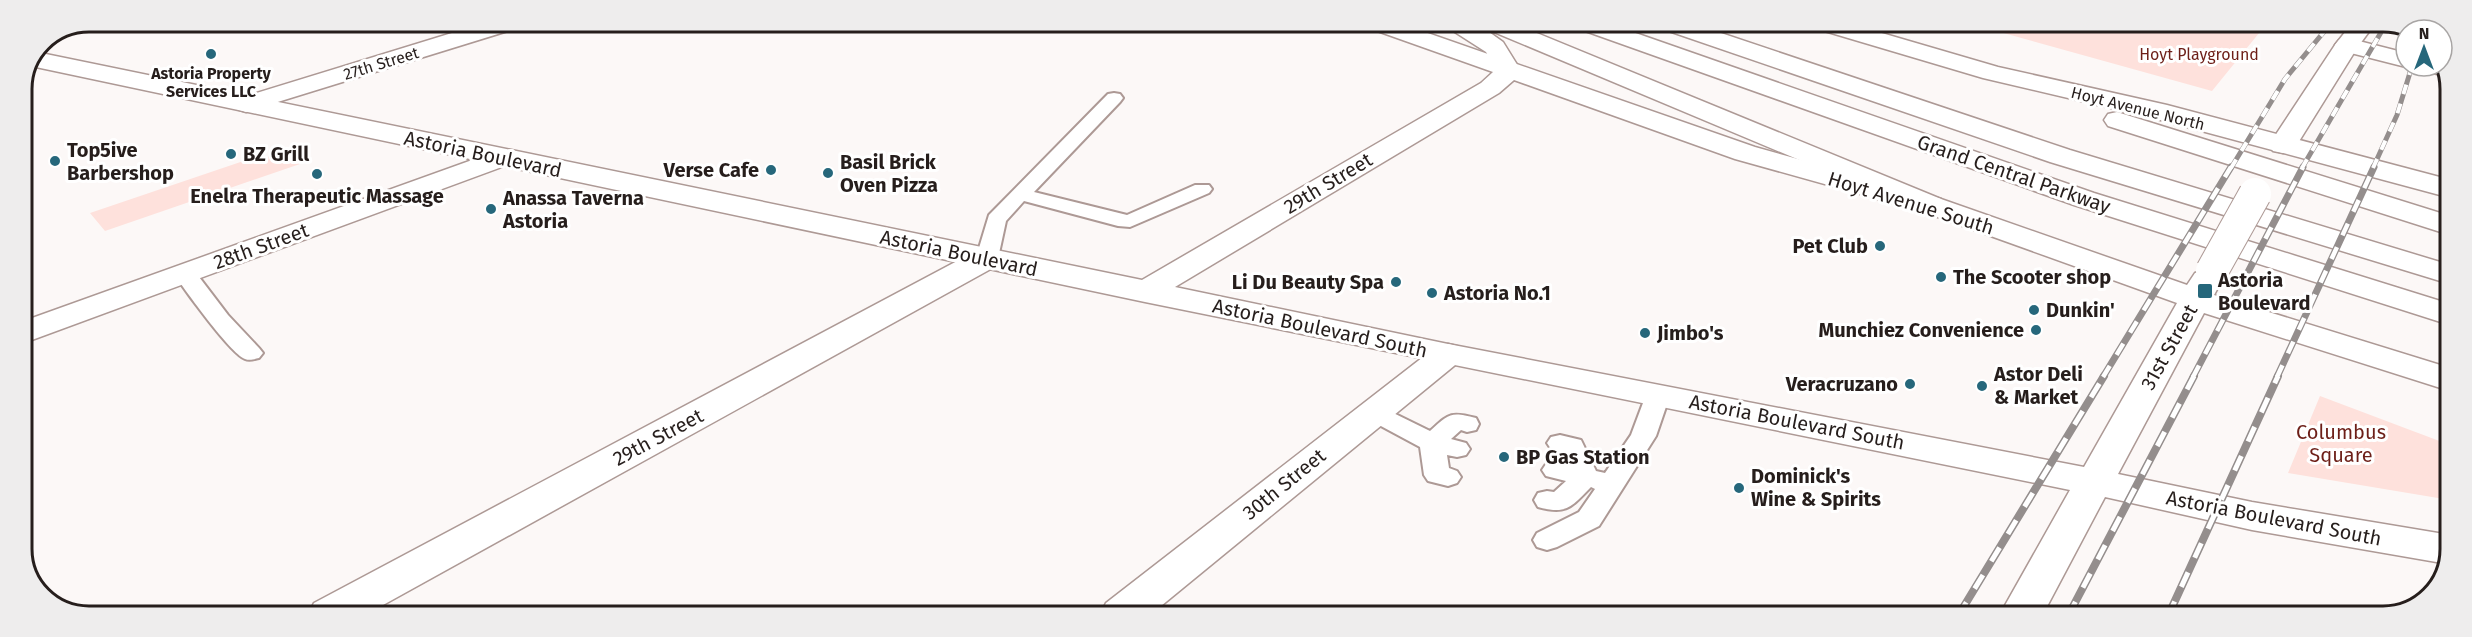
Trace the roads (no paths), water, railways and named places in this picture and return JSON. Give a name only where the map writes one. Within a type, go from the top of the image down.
[{"type":"main road","name":"27th Street","points":[[246,104],[480,32]]},
{"type":"main road","name":"Hoyt Avenue South","points":[[1402,32],[1745,153],[2203,285],[2440,376]]},
{"type":"main road","points":[[1471,32],[1496,48],[1504,57],[1509,71]]},
{"type":"main road","points":[[1514,32],[1931,205]]},
{"type":"main road","name":"Grand Central Parkway","points":[[1610,32],[2072,195],[2440,312]]},
{"type":"main road","name":"Grand Central Parkway","points":[[1694,32],[2060,156],[2440,272]]},
{"type":"main road","name":"Hoyt Avenue North","points":[[1852,32],[1992,73],[2158,111],[2440,186]]},
{"type":"main road","name":"31st Street","points":[[2025,606],[2093,481],[2115,446],[2283,145],[2346,45],[2357,32]]},
{"type":"main road","points":[[2346,45],[2394,57]]},
{"type":"main road","name":"Astoria Boulevard","points":[[39,60],[1145,292]]},
{"type":"main road","name":"29th Street","points":[[1145,292],[1490,88],[1509,71]]},
{"type":"main road","name":"Hoyt Avenue North","points":[[1992,73],[2144,130],[2262,182],[2440,224]]},
{"type":"main road","name":"28th Street","points":[[32,330],[500,158]]},
{"type":"main road","name":"29th Street","points":[[346,606],[987,258]]},
{"type":"main road","name":"Astoria Boulevard South","points":[[1145,292],[2093,481],[2252,516],[2440,548]]},
{"type":"main road","name":"30th Street","points":[[1132,606],[1448,354]]},
{"type":"lane","points":[[987,258],[996,219],[1114,98]]},
{"type":"lane","points":[[1020,194],[1118,220],[1130,220],[1202,189]]},
{"type":"lane","points":[[185,274],[220,320],[250,353]]},
{"type":"lane","points":[[1547,540],[1589,519],[1643,436],[1658,395]]},
{"type":"lane","points":[[1375,412],[1432,443],[1457,449]]},
{"type":"lane","points":[[1432,443],[1456,421],[1467,424]]},
{"type":"lane","points":[[1432,443],[1437,475],[1448,477]]},
{"type":"lane","points":[[1560,443],[1572,446],[1586,477]]},
{"type":"lane","points":[[1555,470],[1611,484]]},
{"type":"lane","points":[[1547,500],[1560,502],[1586,477]]},
{"type":"railway","points":[[2231,168],[2285,79],[2324,32]]},
{"type":"railway","points":[[2302,168],[2381,32]]},
{"type":"railway","points":[[2373,168],[2397,115],[2408,78]]},
{"type":"railway","points":[[2103,377],[2231,167]]},
{"type":"railway","points":[[2193,377],[2303,167]]},
{"type":"railway","points":[[2277,377],[2374,167]]},
{"type":"railway","points":[[1964,606],[2104,376]]},
{"type":"railway","points":[[2073,606],[2194,376]]},
{"type":"railway","points":[[2173,606],[2278,376]]},
{"type":"place","name":"Astoria Property Services LLC","points":[[211,54]]},
{"type":"place","name":"BZ Grill","points":[[231,154]]},
{"type":"place","name":"Top5ive Barbershop","points":[[55,161]]},
{"type":"place","name":"Verse Cafe","points":[[771,170]]},
{"type":"place","name":"Basil Brick Oven Pizza","points":[[828,173]]},
{"type":"place","name":"Enelra Therapeutic Massage","points":[[317,174]]},
{"type":"place","name":"Anassa Taverna Astoria","points":[[491,209]]},
{"type":"place","name":"Pet Club","points":[[1880,246]]},
{"type":"place","name":"The Scooter shop","points":[[1941,277]]},
{"type":"place","name":"Li Du Beauty Spa","points":[[1396,282]]},
{"type":"place","name":"Astoria Boulevard","points":[[2205,291]]},
{"type":"place","name":"Astoria No.1","points":[[1432,293]]},
{"type":"place","name":"Dunkin'","points":[[2034,310]]},
{"type":"place","name":"Munchiez Convenience","points":[[2036,330]]},
{"type":"place","name":"Jimbo's","points":[[1645,333]]},
{"type":"place","name":"Veracruzano","points":[[1910,384]]},
{"type":"place","name":"Astor Deli & Market","points":[[1982,386]]},
{"type":"place","name":"BP Gas Station","points":[[1504,457]]},
{"type":"place","name":"Dominick's Wine & Spirits","points":[[1739,488]]},
{"type":"park label","name":"Hoyt Playground","points":[[2199,54]]},
{"type":"park label","name":"Columbus Square","points":[[2341,444]]}]
